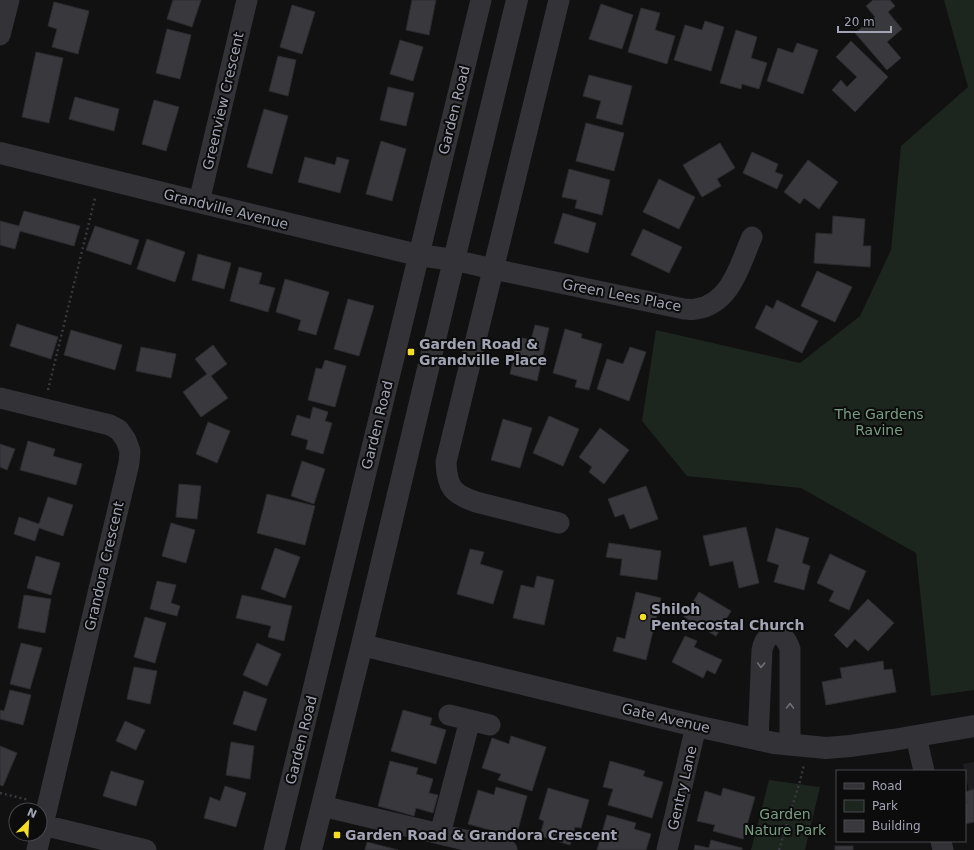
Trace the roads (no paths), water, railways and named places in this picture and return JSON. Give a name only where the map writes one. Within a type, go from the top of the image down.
[{"type":"street","points":[[0,35],[9,0]]},
{"type":"street","name":"Greenview Crescent","points":[[199,202],[247,0]]},
{"type":"street","name":"Garden Road","points":[[274,850],[481,0]]},
{"type":"street","points":[[311,850],[362,645],[517,0]]},
{"type":"street","points":[[559,0],[446,462],[448,482],[454,491],[464,498],[559,523]]},
{"type":"street","name":"Grandville Avenue","points":[[0,153],[418,255],[454,260]]},
{"type":"street","name":"Green Lees Place","points":[[454,260],[684,309],[696,309],[713,303],[728,290],[734,280],[752,237]]},
{"type":"street","name":"Grandora Crescent","points":[[0,398],[110,425],[119,430],[126,440],[130,451],[129,463],[48,804]]},
{"type":"street","points":[[758,740],[763,642],[768,637],[776,634],[782,636],[788,641],[790,649],[799,746]]},
{"type":"street","name":"Gate Avenue","points":[[362,645],[696,726],[774,743],[826,748],[850,746],[974,726]]},
{"type":"street","points":[[449,715],[490,725]]},
{"type":"street","points":[[440,834],[470,720]]},
{"type":"street","name":"Gentry Lane","points":[[667,850],[696,726]]},
{"type":"street","points":[[916,736],[924,770]]},
{"type":"street","points":[[322,806],[507,850]]},
{"type":"street","points":[[48,826],[146,850]]},
{"type":"place","name":"Garden Road & Grandville Place","points":[[411,352]]},
{"type":"place","name":"Shiloh Pentecostal Church","points":[[643,617]]},
{"type":"place","name":"Garden Road & Grandora Crescent","points":[[337,835]]},
{"type":"park label","name":"The Gardens Ravine","points":[[879,422]]},
{"type":"park label","name":"Garden Nature Park","points":[[785,822]]}]
